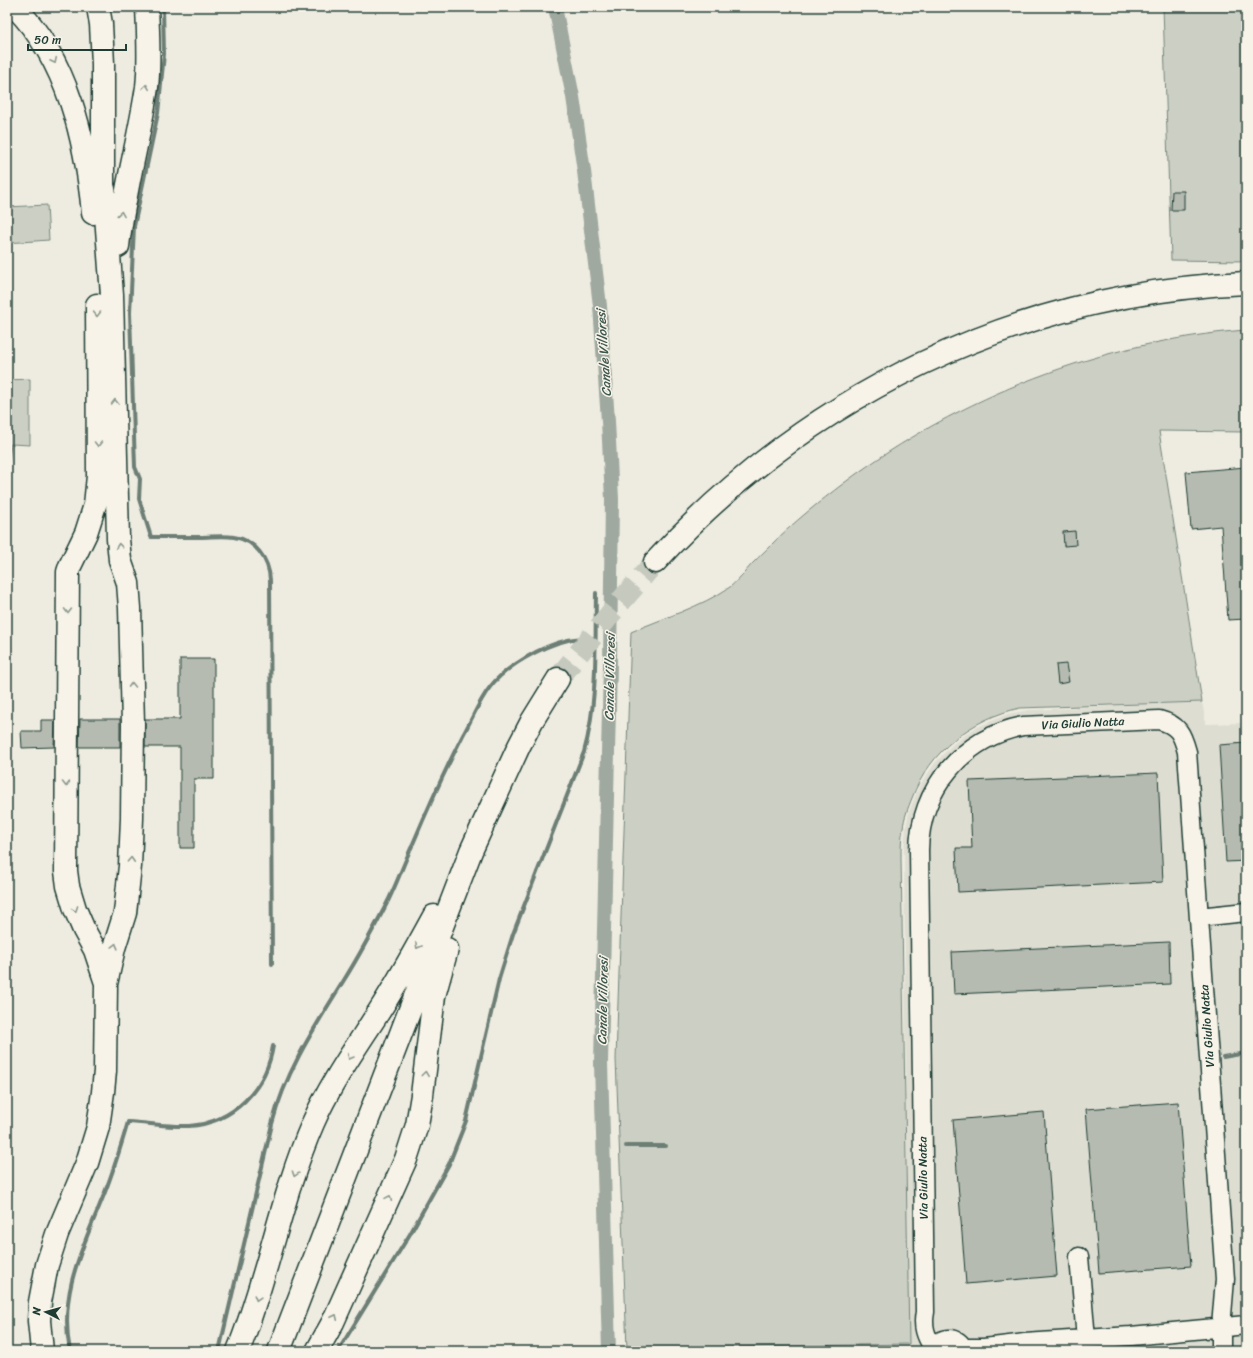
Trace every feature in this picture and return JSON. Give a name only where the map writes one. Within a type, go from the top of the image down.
[{"type":"main road","points":[[15,7],[34,28],[48,49],[60,74],[78,123],[90,178],[97,275],[98,476],[95,505],[92,516],[68,572],[66,871],[74,909],[96,950],[106,984]]},
{"type":"main road","points":[[42,1351],[39,1321],[44,1277],[52,1249],[89,1158],[99,1121],[105,1071],[106,984],[127,899],[132,818],[133,724],[130,608],[129,590],[120,560],[118,539],[112,295],[104,189],[103,64],[101,24],[98,7]]},
{"type":"main road","points":[[112,295],[123,203],[147,85],[147,7]]},
{"type":"main road","points":[[97,275],[104,189]]},
{"type":"main road","points":[[655,562],[709,507],[746,474],[804,431],[845,404],[924,362],[1026,322],[1106,300],[1205,285],[1246,283]]},
{"type":"main road","points":[[279,1351],[471,851],[519,746],[532,721],[558,679]]},
{"type":"main road","points":[[238,1351],[250,1323],[288,1195],[313,1123],[326,1096],[396,984],[471,851]]},
{"type":"main road","points":[[317,1351],[333,1322],[406,1159],[415,1132],[422,1095],[434,996],[455,923],[471,851]]},
{"type":"street","name":"Via Giulio Natta","points":[[938,1346],[924,1312],[919,838],[923,817],[932,794],[953,765],[972,748],[994,735],[1012,728],[1023,726],[1159,720],[1171,724],[1181,734],[1187,752],[1225,1279],[1221,1351]]},
{"type":"street","points":[[1199,917],[1246,912]]},
{"type":"street","points":[[1079,1257],[1086,1339]]},
{"type":"street","points":[[938,1346],[951,1339],[973,1350],[1025,1343],[1131,1336],[1246,1325]]},
{"type":"shaded area","points":[[1163,7],[1246,7],[1246,261],[1171,260]]},
{"type":"shaded area","points":[[47,205],[49,240],[7,243],[7,207]]},
{"type":"shaded area","points":[[1246,330],[1246,432],[1159,431],[1202,702],[1020,708],[1002,713],[969,729],[941,752],[920,781],[906,813],[902,836],[901,858],[909,1344],[627,1349],[616,1059],[631,632],[694,606],[730,587],[789,528],[844,483],[889,452],[936,424],[984,399],[1034,378],[1086,360],[1139,346],[1192,336]]},
{"type":"shaded area","points":[[30,379],[30,445],[11,444],[7,476],[7,380]]},
{"type":"shaded area","points":[[1202,702],[1206,724],[1246,723],[1246,1351],[627,1351],[627,1349],[908,1344],[904,849],[909,812],[919,787],[935,763],[953,744],[975,728],[1008,714],[1029,710]]},
{"type":"building","points":[[1172,191],[1184,191],[1184,210],[1171,210]]},
{"type":"building","points":[[1246,467],[1246,619],[1228,620],[1221,526],[1191,529],[1186,472]]},
{"type":"building","points":[[1075,531],[1076,545],[1064,546],[1063,532]]},
{"type":"building","points":[[180,659],[214,659],[214,779],[194,779],[194,848],[180,848],[180,747],[145,747],[145,719],[180,719]]},
{"type":"building","points":[[1066,664],[1069,682],[1058,684],[1056,665]]},
{"type":"building","points":[[80,719],[120,719],[120,747],[79,747]]},
{"type":"building","points":[[41,720],[55,720],[54,747],[22,748],[21,731],[41,731]]},
{"type":"building","points":[[1246,743],[1246,861],[1226,862],[1219,745]]},
{"type":"building","points":[[1158,773],[1163,882],[958,892],[956,848],[972,848],[969,781]]},
{"type":"building","points":[[1169,942],[1170,984],[954,994],[952,952]]},
{"type":"building","points":[[1178,1102],[1191,1266],[1099,1273],[1086,1109]]},
{"type":"building","points":[[1044,1112],[1057,1276],[966,1284],[953,1120]]},
{"type":"waterway","points":[[163,7],[164,54],[158,113],[134,226],[130,313],[135,467],[140,479],[139,499],[151,537],[226,536],[242,539],[254,546],[260,552],[269,572],[272,964]]},
{"type":"waterway","name":"Canale Villoresi","points":[[555,7],[573,97],[584,171],[600,306],[612,499],[610,664],[601,1063],[609,1351]]},
{"type":"waterway","points":[[338,1351],[410,1234],[449,1164],[466,1121],[499,979],[513,934],[584,752],[592,714],[594,694],[596,593]]},
{"type":"waterway","points":[[219,1351],[272,1124],[285,1085],[302,1049],[355,962],[386,905],[436,790],[476,710],[490,687],[515,664],[536,652],[558,643],[574,639],[595,638]]},
{"type":"waterway","points":[[70,1351],[67,1329],[67,1308],[75,1269],[105,1192],[128,1122],[189,1126],[220,1118],[233,1111],[245,1101],[255,1089],[269,1062],[273,1046]]},
{"type":"waterway","points":[[1223,1057],[1246,1053]]},
{"type":"waterway","points":[[626,1146],[666,1146]]},
{"type":"tunnel","points":[[558,679],[616,607],[655,562]]}]
